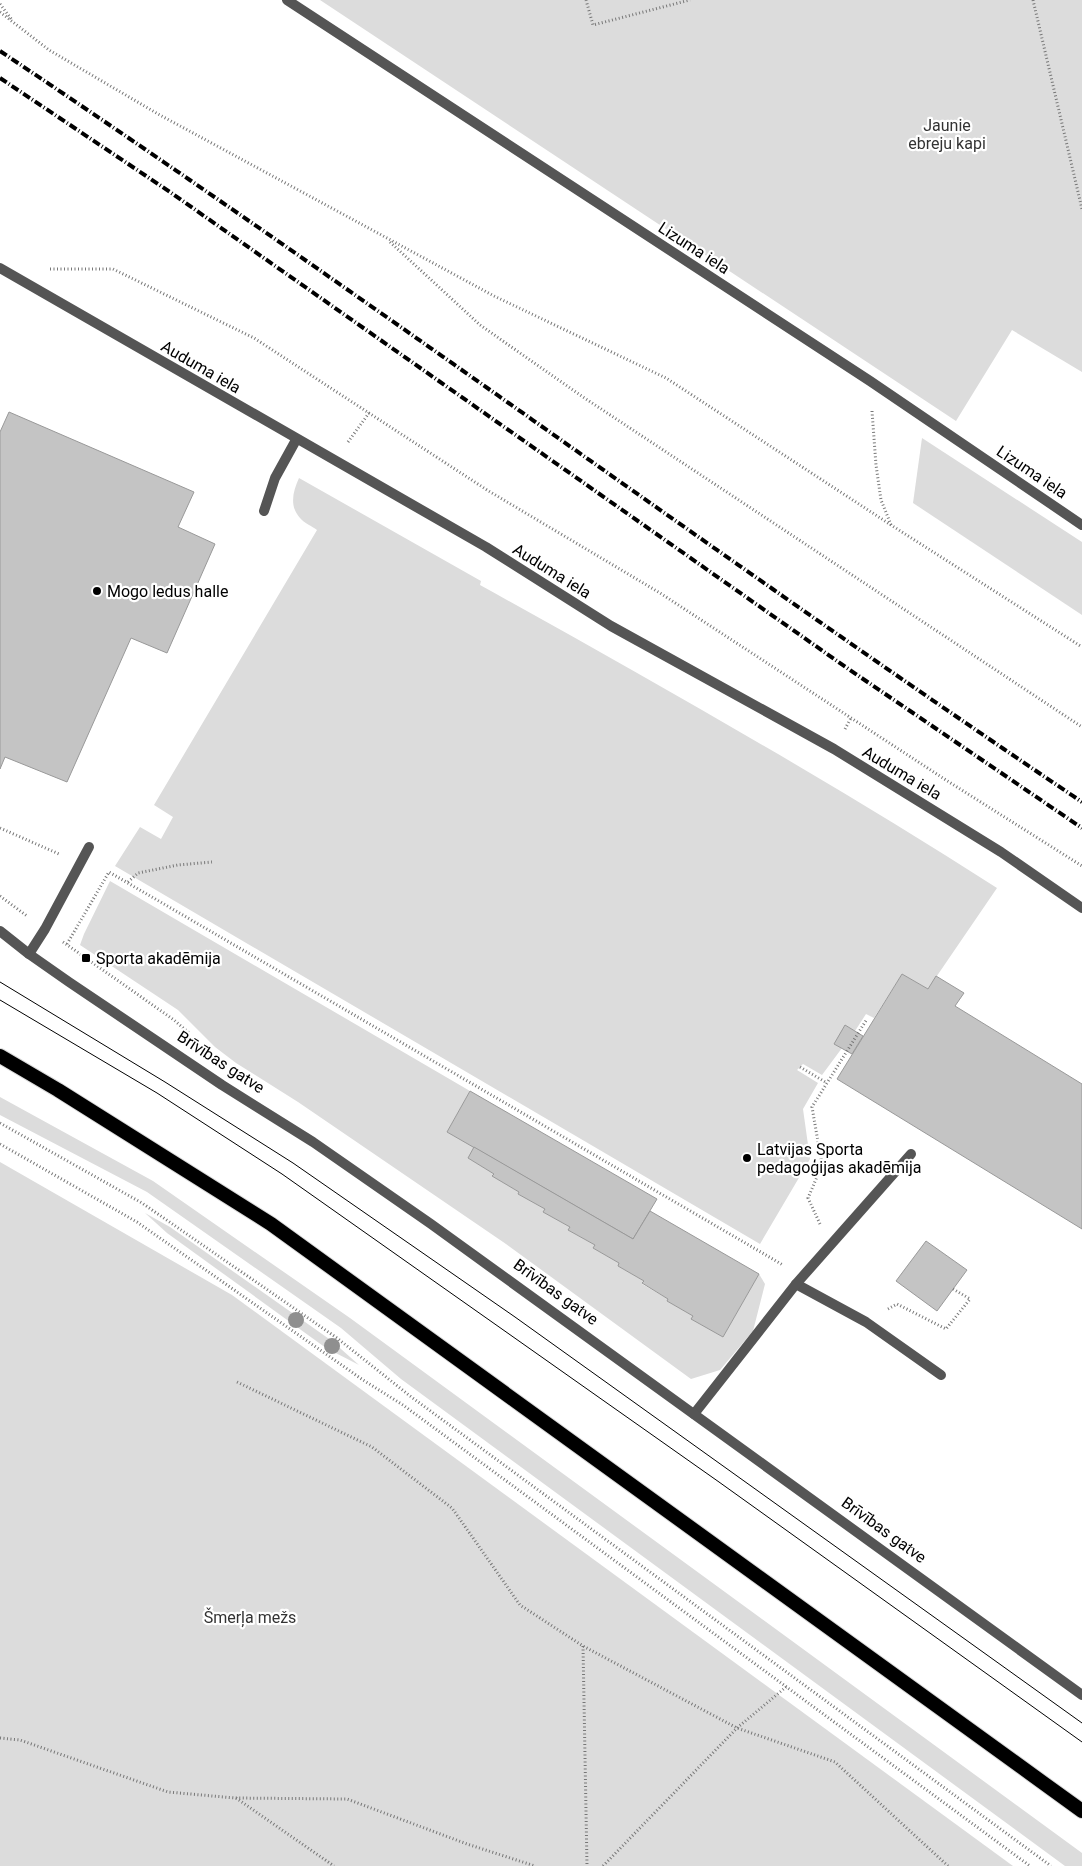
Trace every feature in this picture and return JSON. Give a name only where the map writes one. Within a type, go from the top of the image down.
[{"type":"highway","points":[[0,1056],[58,1090],[271,1224],[1082,1811]]},
{"type":"street","name":"Lizuma iela","points":[[288,0],[870,381],[1082,525]]},
{"type":"street","name":"Auduma iela","points":[[0,268],[296,440],[486,547],[610,626],[834,749],[1001,852],[1082,908]]},
{"type":"street","points":[[264,512],[275,478],[296,440]]},
{"type":"street","points":[[29,954],[45,929],[89,847]]},
{"type":"street","name":"Brīvības gatve","points":[[0,931],[29,954],[175,1053],[313,1142],[376,1186],[1082,1695]]},
{"type":"street","points":[[694,1414],[799,1280],[911,1154]]},
{"type":"street","points":[[799,1280],[866,1322],[941,1375]]},
{"type":"path","points":[[586,0],[593,25],[690,0]]},
{"type":"path","points":[[1033,0],[1082,209]]},
{"type":"path","points":[[0,4],[14,22]]},
{"type":"path","points":[[0,12],[49,50],[158,114],[494,296],[666,378],[1082,648]]},
{"type":"path","points":[[385,237],[480,325],[599,408],[1082,727]]},
{"type":"path","points":[[48,269],[113,270],[254,338],[487,490],[660,593],[949,782],[1082,866]]},
{"type":"path","points":[[870,381],[876,466],[881,500],[890,525]]},
{"type":"path","points":[[334,460],[368,413]]},
{"type":"path","points":[[0,828],[80,864]]},
{"type":"path","points":[[128,882],[138,873],[178,865],[212,862]]},
{"type":"path","points":[[67,944],[109,872],[799,1280]]},
{"type":"path","points":[[830,1245],[808,1198],[822,1165],[812,1107],[867,1019]]},
{"type":"path","points":[[800,1067],[827,1083]]},
{"type":"path","points":[[0,1124],[142,1203],[337,1338],[418,1402],[1051,1866]]},
{"type":"path","points":[[0,1144],[137,1222],[363,1380],[403,1405],[1030,1866]]},
{"type":"path","points":[[866,1322],[896,1304],[946,1329],[970,1299],[953,1290]]},
{"type":"path","points":[[237,1382],[372,1447],[452,1508],[520,1605],[583,1646],[737,1728],[835,1762],[948,1866]]},
{"type":"path","points":[[583,1646],[587,1866]]},
{"type":"path","points":[[602,1866],[737,1728],[786,1687]]},
{"type":"path","points":[[0,1738],[20,1740],[168,1792],[235,1798],[347,1799],[467,1844],[535,1866]]},
{"type":"path","points":[[235,1798],[334,1866]]},
{"type":"green space","name":"Jaunie ebreju kapi","points":[[320,0],[1082,0],[1082,372],[1012,330],[956,421]]},
{"type":"green space","points":[[922,438],[1082,542],[1082,615],[913,503]]},
{"type":"green space","points":[[299,478],[481,581],[480,585],[805,770],[997,888],[928,989],[902,974],[874,1018],[866,1014],[855,1031],[845,1025],[842,1048],[822,1075],[803,1064],[797,1070],[818,1083],[803,1109],[810,1159],[760,1244],[115,866],[140,827],[161,839],[173,817],[154,805],[317,530],[302,520],[294,509],[293,498]]},
{"type":"green space","points":[[110,881],[470,1091],[447,1132],[474,1147],[468,1158],[494,1174],[492,1176],[519,1192],[518,1194],[545,1209],[543,1212],[570,1227],[568,1230],[595,1245],[593,1248],[619,1263],[618,1266],[644,1281],[642,1284],[668,1299],[667,1301],[693,1316],[692,1319],[723,1337],[759,1274],[765,1284],[753,1331],[720,1370],[691,1379],[506,1244],[298,1102],[236,1063],[215,1047],[178,1010],[80,945]]},
{"type":"green space","points":[[0,1097],[153,1181],[350,1318],[1082,1853],[1082,1866],[1065,1866],[401,1379],[341,1328],[147,1192],[0,1115]]},
{"type":"green space","name":"Šmerļa mežs","points":[[0,1162],[232,1295],[1013,1866],[0,1866]]},
{"type":"green space","points":[[145,1213],[170,1227],[332,1341],[359,1365],[326,1348],[167,1233]]},
{"type":"building","name":"Mogo ledus halle","points":[[9,412],[194,492],[178,527],[215,544],[167,653],[131,638],[67,782],[5,757],[0,769],[0,432]]},
{"type":"building","points":[[902,974],[928,989],[936,976],[964,993],[955,1006],[1082,1084],[1082,1229],[837,1079]]},
{"type":"building","points":[[845,1025],[863,1036],[852,1054],[834,1044]]},
{"type":"building","points":[[470,1091],[657,1199],[633,1239],[447,1132]]},
{"type":"building","points":[[474,1147],[633,1239],[650,1211],[759,1274],[723,1337],[691,1319],[693,1316],[667,1301],[668,1299],[642,1283],[644,1281],[618,1266],[619,1263],[593,1248],[595,1245],[568,1230],[570,1227],[543,1212],[545,1209],[518,1194],[519,1192],[492,1176],[494,1174],[468,1158]]},
{"type":"building","points":[[926,1241],[967,1270],[937,1311],[896,1281]]},
{"type":"tram line","points":[[0,982],[165,1082],[293,1163],[515,1317],[1082,1723]]},
{"type":"tram line","points":[[0,1000],[157,1093],[282,1174],[719,1482],[1082,1742]]},
{"type":"railway","points":[[0,51],[272,237],[811,616],[1082,802]]},
{"type":"railway","points":[[0,78],[170,192],[847,668],[1082,828]]},
{"type":"place","name":"Mogo ledus halle","points":[[97,591]]},
{"type":"place","name":"Sporta akadēmija","points":[[86,958]]},
{"type":"place","name":"Latvijas Sporta pedagoģijas akadēmija","points":[[747,1158]]}]
